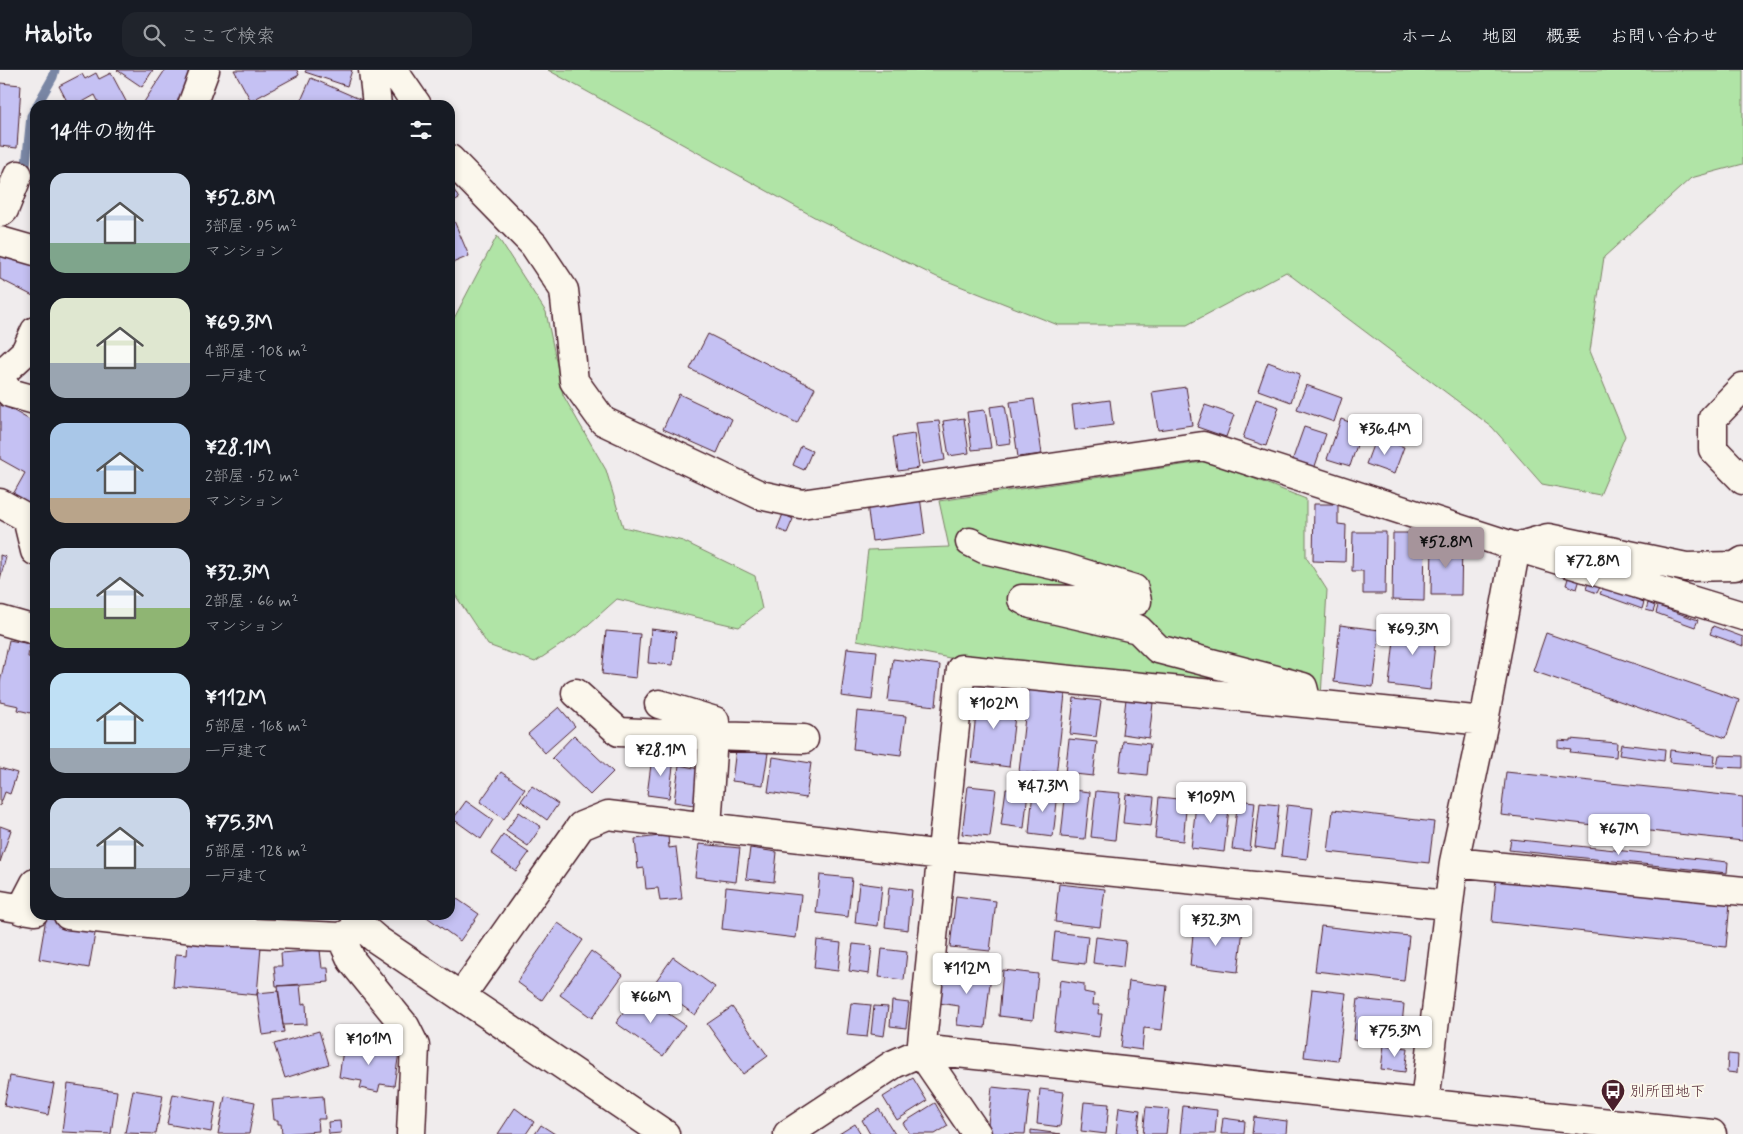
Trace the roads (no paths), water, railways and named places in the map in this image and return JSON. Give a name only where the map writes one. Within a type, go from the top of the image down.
[{"type":"street","points":[[194,100],[205,70]]},
{"type":"street","points":[[373,70],[377,100]]},
{"type":"street","points":[[392,70],[414,100]]},
{"type":"street","points":[[455,164],[534,245],[564,290],[574,382],[603,422],[760,495],[801,504],[1203,446],[1516,547],[1743,616]]},
{"type":"street","points":[[0,213],[4,210],[18,175]]},
{"type":"street","points":[[0,241],[30,250]]},
{"type":"street","points":[[0,375],[25,352],[30,342]]},
{"type":"street","points":[[0,380],[10,393],[30,399]]},
{"type":"street","points":[[1743,387],[1713,418],[1713,449],[1743,480]]},
{"type":"street","points":[[0,503],[27,518],[30,526]]},
{"type":"street","points":[[1516,547],[1548,538],[1686,567],[1735,566],[1743,561]]},
{"type":"street","points":[[970,542],[984,549],[1066,568],[1134,589],[1137,601],[1022,599],[1031,604],[1138,629],[1158,649],[1303,687],[1306,703]]},
{"type":"street","points":[[1425,1103],[1454,862],[1484,722],[1516,547]]},
{"type":"street","points":[[0,620],[30,625]]},
{"type":"street","points":[[977,1134],[921,1052],[961,669],[1484,722]]},
{"type":"street","points":[[576,693],[618,732],[804,739]]},
{"type":"street","points":[[659,704],[715,721],[707,827]]},
{"type":"street","points":[[461,996],[581,826],[608,815],[942,855],[1448,905]]},
{"type":"street","points":[[1454,862],[1743,891]]},
{"type":"street","points":[[19,909],[30,891]]},
{"type":"street","points":[[113,920],[212,931],[353,926],[461,996],[664,1134]]},
{"type":"street","points":[[353,926],[352,961],[405,1026],[415,1046],[411,1134]]},
{"type":"street","points":[[788,1134],[894,1064],[921,1052],[938,1051],[1712,1134]]},
{"type":"waterway","points":[[40,100],[55,70]]},
{"type":"waterway","points":[[25,175],[30,126]]},
{"type":"place","name":"別所団地下","points":[[1613,1112]]}]
